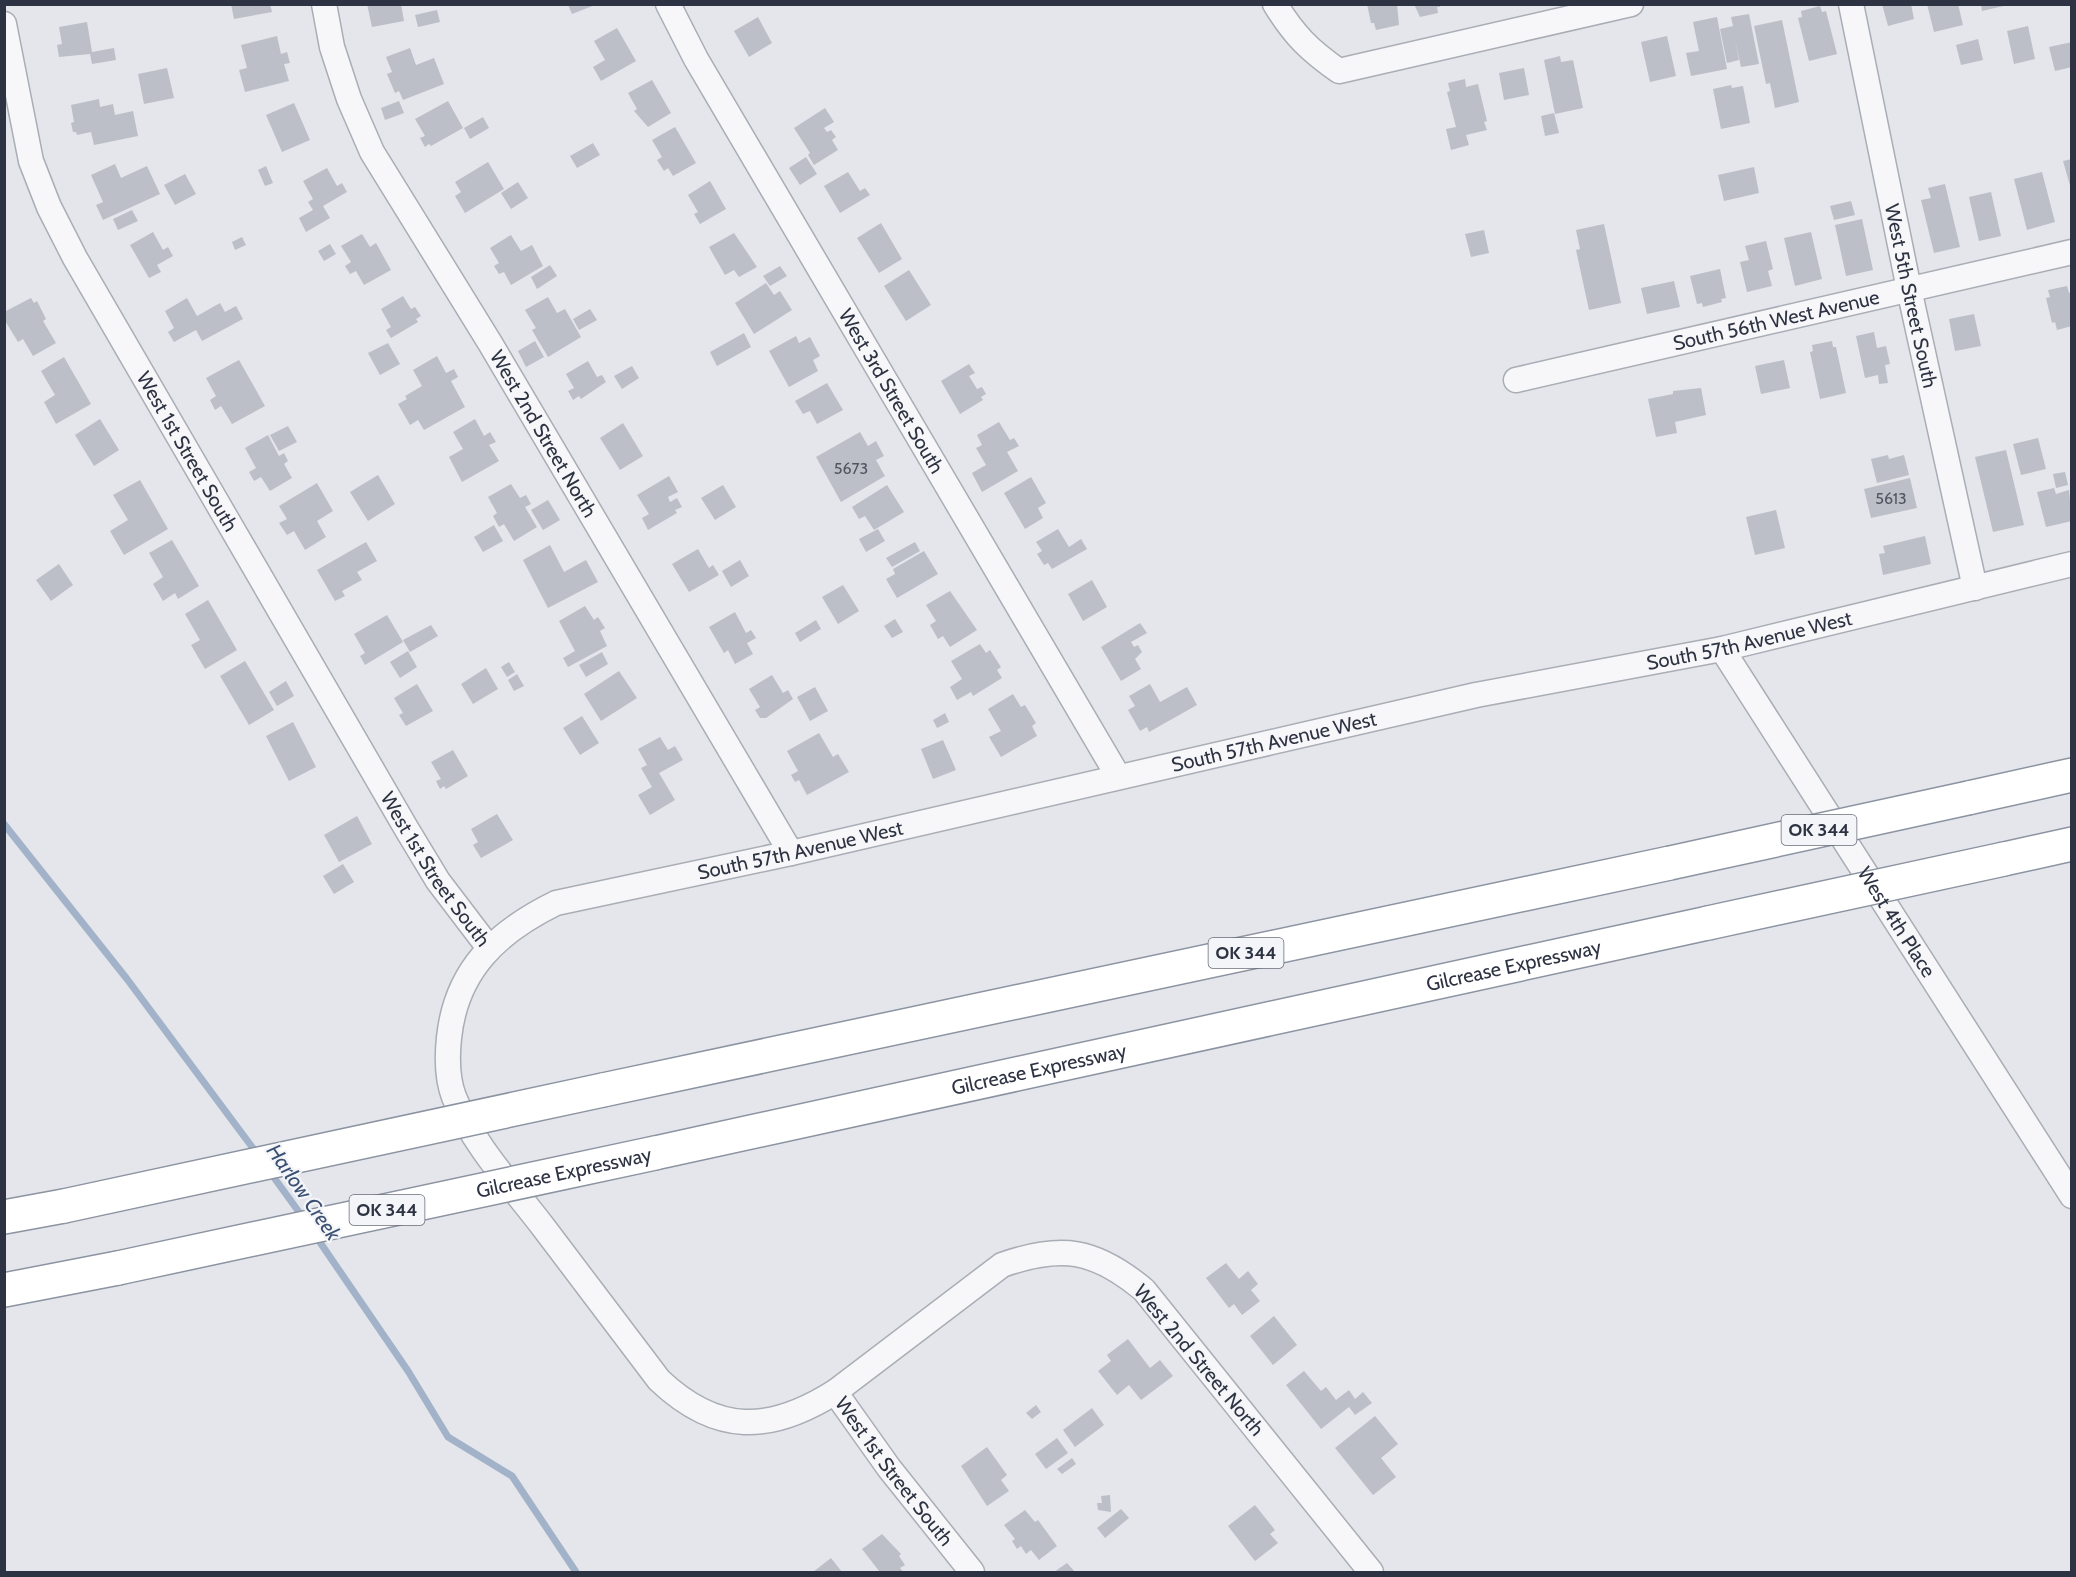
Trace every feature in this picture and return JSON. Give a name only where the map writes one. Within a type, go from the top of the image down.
[{"type":"highway","name":"OK 344","points":[[4,1217],[1670,863],[2072,775]]},
{"type":"highway","name":"Gilcrease Expressway","points":[[16,1288],[655,1153],[2072,844]]},
{"type":"highway","points":[[4,1314],[16,1288]]},
{"type":"street","name":"West 2nd Street North","points":[[324,4],[332,47],[349,99],[372,152],[490,343],[791,853]]},
{"type":"street","name":"West 3rd Street South","points":[[668,4],[696,60],[1118,776]]},
{"type":"street","points":[[1275,4],[1293,34],[1314,54],[1339,70],[1631,4]]},
{"type":"street","name":"West 5th Street South","points":[[1851,4],[1909,289],[1975,588]]},
{"type":"street","name":"West 1st Street South","points":[[4,24],[32,161],[50,207],[75,258],[406,828],[438,881],[489,948],[459,994],[451,1020],[448,1050],[453,1096],[488,1155],[659,1380],[678,1398],[718,1418],[739,1422],[762,1422],[808,1409],[835,1392],[889,1468],[972,1572]]},
{"type":"street","name":"South 56th West Avenue","points":[[1516,380],[2072,252]]},
{"type":"street","name":"South 57th Avenue West","points":[[489,948],[522,920],[556,903],[791,853],[1476,695],[1722,649],[2072,564]]},
{"type":"street","name":"West 4th Place","points":[[1722,649],[2072,1196]]},
{"type":"street","name":"West 2nd Street North","points":[[835,1392],[1002,1265],[1027,1256],[1051,1253],[1073,1253],[1099,1260],[1119,1269],[1136,1283],[1172,1322],[1371,1572]]},
{"type":"building","points":[[231,4],[270,4],[272,12],[234,19]]},
{"type":"building","points":[[367,4],[401,4],[404,21],[372,27]]},
{"type":"building","points":[[1367,4],[1397,4],[1399,25],[1376,30],[1374,23],[1371,23]]},
{"type":"building","points":[[1414,4],[1440,4],[1440,7],[1437,7],[1438,13],[1420,17]]},
{"type":"building","points":[[1882,4],[1911,4],[1914,19],[1888,26]]},
{"type":"building","points":[[1927,4],[1958,4],[1963,25],[1934,32]]},
{"type":"building","points":[[1981,4],[2008,4],[2008,5],[1982,11]]},
{"type":"building","points":[[568,5],[595,5],[572,14]]},
{"type":"building","points":[[1820,6],[1822,12],[1826,11],[1837,54],[1809,61],[1798,18],[1802,17],[1801,11]]},
{"type":"building","points":[[437,10],[440,22],[418,27],[415,15]]},
{"type":"building","points":[[1749,14],[1759,64],[1741,67],[1735,39],[1739,60],[1727,63],[1720,29],[1733,26],[1731,17]]},
{"type":"building","points":[[758,17],[772,43],[749,57],[734,31]]},
{"type":"building","points":[[1717,17],[1727,69],[1691,76],[1686,53],[1699,51],[1693,22]]},
{"type":"building","points":[[1782,20],[1799,102],[1775,108],[1770,83],[1766,84],[1754,26]]},
{"type":"building","points":[[87,22],[92,52],[114,48],[116,60],[92,64],[90,54],[59,57],[57,45],[62,44],[59,27]]},
{"type":"building","points":[[2028,26],[2035,59],[2014,64],[2007,31]]},
{"type":"building","points":[[617,28],[636,61],[601,81],[593,67],[605,60],[594,41]]},
{"type":"building","points":[[277,36],[281,54],[287,52],[290,63],[284,64],[289,81],[245,92],[239,70],[247,68],[241,45]]},
{"type":"building","points":[[1667,36],[1676,76],[1650,82],[1641,42]]},
{"type":"building","points":[[1978,39],[1983,60],[1961,65],[1956,45]]},
{"type":"building","points":[[2072,42],[2072,67],[2055,71],[2049,47]]},
{"type":"building","points":[[410,48],[416,65],[434,58],[444,84],[403,100],[399,91],[395,93],[387,74],[392,72],[386,57]]},
{"type":"building","points":[[1560,56],[1561,62],[1573,60],[1583,108],[1555,114],[1544,60]]},
{"type":"building","points":[[167,68],[174,98],[144,104],[138,74]]},
{"type":"building","points":[[1524,68],[1529,95],[1504,100],[1499,73]]},
{"type":"building","points":[[1465,79],[1466,87],[1478,84],[1487,130],[1466,135],[1469,145],[1451,150],[1446,129],[1456,127],[1447,92],[1450,91],[1448,83]]},
{"type":"building","points":[[652,80],[671,113],[648,127],[634,111],[637,109],[628,93]]},
{"type":"building","points":[[1731,85],[1732,88],[1743,86],[1750,123],[1721,129],[1713,89]]},
{"type":"building","points":[[99,99],[100,107],[113,104],[115,115],[133,111],[138,136],[94,145],[91,132],[77,135],[73,132],[71,105]]},
{"type":"building","points":[[399,101],[404,113],[385,120],[381,108]]},
{"type":"building","points":[[448,101],[463,128],[425,147],[420,138],[425,136],[415,119]]},
{"type":"building","points":[[294,103],[310,140],[282,152],[266,115]]},
{"type":"building","points":[[825,108],[834,122],[824,128],[827,132],[831,130],[836,137],[832,140],[838,150],[814,165],[808,155],[810,153],[794,128]]},
{"type":"building","points":[[1554,113],[1559,133],[1545,136],[1541,116]]},
{"type":"building","points":[[483,117],[489,128],[470,139],[464,128]]},
{"type":"building","points":[[675,127],[696,163],[673,176],[668,168],[664,171],[657,160],[662,157],[652,140]]},
{"type":"building","points":[[593,143],[600,155],[577,168],[570,156]]},
{"type":"building","points":[[806,157],[817,174],[800,185],[789,168]]},
{"type":"building","points":[[2072,159],[2072,188],[2071,189],[2063,161]]},
{"type":"building","points":[[488,162],[504,189],[465,213],[455,196],[461,192],[455,182]]},
{"type":"building","points":[[115,164],[121,178],[147,166],[160,194],[103,220],[96,205],[103,202],[91,175]]},
{"type":"building","points":[[266,166],[273,183],[265,186],[258,170]]},
{"type":"building","points":[[1754,167],[1759,193],[1724,201],[1718,175]]},
{"type":"building","points":[[327,168],[337,186],[342,183],[347,192],[323,206],[330,218],[306,232],[299,218],[313,210],[308,202],[313,199],[303,181]]},
{"type":"building","points":[[848,172],[860,191],[865,188],[870,195],[840,213],[824,186]]},
{"type":"building","points":[[2042,172],[2055,222],[2027,230],[2014,179]]},
{"type":"building","points":[[185,174],[196,194],[175,205],[164,185]]},
{"type":"building","points":[[710,181],[726,209],[700,224],[694,214],[698,212],[688,195]]},
{"type":"building","points":[[518,182],[528,198],[511,209],[501,193]]},
{"type":"building","points":[[1945,184],[1960,247],[1934,253],[1921,200],[1931,198],[1928,188]]},
{"type":"building","points":[[1991,192],[2001,236],[1979,241],[1969,197]]},
{"type":"building","points":[[1851,201],[1855,215],[1834,220],[1830,206]]},
{"type":"building","points":[[132,210],[138,221],[118,230],[113,219]]},
{"type":"building","points":[[1862,219],[1873,270],[1846,276],[1835,225]]},
{"type":"building","points":[[881,223],[902,259],[879,273],[857,238]]},
{"type":"building","points":[[1604,224],[1621,303],[1589,310],[1576,250],[1580,249],[1576,230]]},
{"type":"building","points":[[1484,230],[1489,253],[1471,257],[1465,234]]},
{"type":"building","points":[[153,232],[163,250],[168,247],[173,256],[157,265],[161,272],[149,278],[130,245]]},
{"type":"building","points":[[1811,232],[1822,279],[1795,286],[1784,238]]},
{"type":"building","points":[[734,233],[757,267],[739,277],[734,270],[725,275],[709,247]]},
{"type":"building","points":[[362,234],[370,247],[376,243],[391,270],[364,285],[356,271],[350,274],[345,266],[351,262],[341,246]]},
{"type":"building","points":[[511,235],[521,251],[532,245],[543,266],[511,285],[504,272],[499,274],[494,266],[499,263],[490,248]]},
{"type":"building","points":[[242,237],[246,245],[235,250],[232,242]]},
{"type":"building","points":[[1766,241],[1773,269],[1768,271],[1772,286],[1747,292],[1740,262],[1749,260],[1745,246]]},
{"type":"building","points":[[330,244],[336,254],[324,261],[318,251]]},
{"type":"building","points":[[550,265],[557,276],[537,289],[531,277]]},
{"type":"building","points":[[780,266],[787,276],[770,286],[763,276]]},
{"type":"building","points":[[1720,269],[1726,298],[1721,299],[1722,302],[1703,307],[1702,303],[1697,304],[1690,276]]},
{"type":"building","points":[[909,270],[931,305],[906,321],[884,286]]},
{"type":"building","points":[[1674,281],[1680,307],[1647,314],[1641,288]]},
{"type":"building","points":[[766,283],[774,295],[780,291],[792,310],[754,334],[735,303]]},
{"type":"building","points":[[2067,286],[2069,293],[2072,292],[2072,326],[2057,330],[2055,322],[2052,323],[2046,298],[2050,297],[2048,290]]},
{"type":"building","points":[[403,296],[411,309],[415,307],[421,316],[416,319],[418,322],[391,338],[386,330],[391,327],[381,309]]},
{"type":"building","points":[[548,297],[557,313],[565,309],[581,337],[548,357],[532,330],[536,328],[525,310]]},
{"type":"building","points":[[31,298],[34,303],[37,301],[46,319],[43,321],[56,343],[33,356],[23,339],[18,342],[4,319],[4,312]]},
{"type":"building","points":[[187,298],[197,316],[220,303],[225,312],[236,306],[243,319],[202,341],[196,330],[174,342],[168,332],[174,328],[165,311]]},
{"type":"building","points":[[590,309],[597,320],[579,330],[573,319]]},
{"type":"building","points":[[1974,314],[1981,346],[1955,351],[1949,319]]},
{"type":"building","points":[[1874,332],[1877,348],[1886,346],[1890,364],[1885,365],[1888,383],[1879,384],[1878,375],[1865,378],[1856,336]]},
{"type":"building","points":[[744,333],[751,347],[717,366],[710,352]]},
{"type":"building","points":[[796,336],[799,343],[810,337],[820,356],[813,360],[818,371],[789,387],[769,351]]},
{"type":"building","points":[[535,341],[544,357],[526,367],[518,351]]},
{"type":"building","points":[[1832,341],[1833,347],[1836,347],[1846,393],[1820,399],[1810,352],[1813,351],[1812,345]]},
{"type":"building","points":[[388,343],[400,364],[380,375],[368,353]]},
{"type":"building","points":[[437,356],[446,373],[454,369],[458,377],[451,381],[465,407],[424,430],[418,420],[410,425],[398,404],[407,399],[405,396],[422,386],[413,370]]},
{"type":"building","points":[[64,357],[91,404],[56,424],[44,402],[55,395],[41,371]]},
{"type":"building","points":[[239,360],[265,406],[232,424],[221,406],[215,410],[210,400],[216,396],[206,378]]},
{"type":"building","points":[[1784,360],[1790,388],[1761,394],[1755,366]]},
{"type":"building","points":[[588,361],[597,377],[602,375],[606,382],[581,399],[579,396],[573,400],[568,391],[574,388],[566,374]]},
{"type":"building","points":[[969,364],[975,373],[969,376],[977,389],[982,387],[986,394],[981,397],[983,400],[960,414],[941,381]]},
{"type":"building","points":[[632,366],[639,378],[622,389],[614,376]]},
{"type":"building","points":[[827,383],[843,410],[817,424],[810,411],[803,414],[795,401]]},
{"type":"building","points":[[1701,388],[1706,415],[1675,422],[1677,433],[1656,437],[1648,399],[1673,394],[1673,391]]},
{"type":"building","points":[[100,419],[119,450],[94,466],[75,435]]},
{"type":"building","points":[[475,419],[484,436],[490,432],[496,442],[489,445],[499,461],[462,482],[449,457],[463,449],[453,432]]},
{"type":"building","points":[[999,422],[1010,440],[1014,438],[1019,446],[1007,452],[1018,471],[982,492],[972,473],[986,465],[976,448],[982,445],[977,435]]},
{"type":"building","points":[[623,423],[643,456],[620,470],[600,438]]},
{"type":"building","points":[[288,426],[297,442],[279,451],[270,435]]},
{"type":"building","points":[[860,432],[868,446],[876,441],[884,456],[876,460],[885,476],[841,502],[816,457]]},
{"type":"building","points":[[268,435],[279,456],[284,453],[288,461],[284,464],[292,478],[270,491],[261,477],[254,481],[249,472],[256,468],[245,448]]},
{"type":"building","points":[[2038,438],[2046,469],[2021,475],[2013,444]]},
{"type":"building","points":[[2006,450],[2024,525],[1993,532],[1975,457]]},
{"type":"building","points":[[1888,455],[1889,459],[1904,455],[1909,475],[1877,483],[1871,459]]},
{"type":"building","points":[[2065,472],[2068,485],[2056,488],[2053,474]]},
{"type":"building","points":[[378,475],[395,504],[368,521],[350,492]]},
{"type":"building","points":[[669,476],[678,492],[668,497],[670,502],[677,498],[682,507],[675,510],[677,513],[648,530],[642,518],[649,514],[637,495]]},
{"type":"building","points":[[1031,477],[1046,503],[1038,508],[1043,518],[1025,529],[1004,493]]},
{"type":"building","points":[[1910,478],[1917,508],[1871,518],[1864,489]]},
{"type":"building","points":[[140,480],[168,529],[124,555],[110,531],[128,520],[113,495]]},
{"type":"building","points":[[317,483],[333,511],[317,521],[326,537],[305,550],[294,531],[287,535],[279,523],[287,519],[279,506]]},
{"type":"building","points":[[511,484],[520,498],[526,495],[531,504],[525,507],[537,527],[514,541],[504,524],[499,527],[493,516],[497,513],[488,497]]},
{"type":"building","points":[[723,485],[736,507],[715,520],[701,498]]},
{"type":"building","points":[[887,485],[904,512],[874,530],[865,516],[859,519],[852,507]]},
{"type":"building","points":[[2054,488],[2056,494],[2069,490],[2072,521],[2046,527],[2037,492]]},
{"type":"building","points":[[548,500],[560,520],[543,530],[531,510]]},
{"type":"building","points":[[1776,510],[1785,548],[1755,555],[1746,517]]},
{"type":"building","points":[[494,525],[503,541],[483,552],[474,537]]},
{"type":"building","points":[[878,529],[885,541],[866,552],[859,539]]},
{"type":"building","points":[[1058,529],[1069,547],[1081,539],[1087,549],[1052,569],[1048,563],[1044,565],[1037,554],[1042,551],[1036,542]]},
{"type":"building","points":[[1925,536],[1931,564],[1883,575],[1879,554],[1885,553],[1883,546]]},
{"type":"building","points":[[172,540],[199,586],[178,599],[175,593],[163,601],[153,584],[163,577],[149,553]]},
{"type":"building","points":[[366,542],[377,561],[357,572],[362,580],[342,591],[345,596],[335,601],[317,570]]},
{"type":"building","points":[[915,542],[920,551],[892,567],[886,558]]},
{"type":"building","points":[[550,545],[564,572],[586,560],[598,582],[548,608],[523,560]]},
{"type":"building","points":[[698,549],[709,568],[713,565],[719,575],[689,592],[672,564]]},
{"type":"building","points":[[924,551],[938,574],[897,598],[886,579],[895,574],[893,569]]},
{"type":"building","points":[[740,560],[749,576],[731,587],[722,571]]},
{"type":"building","points":[[59,564],[73,585],[51,601],[36,580]]},
{"type":"building","points":[[1092,580],[1107,607],[1083,621],[1068,594]]},
{"type":"building","points":[[843,585],[859,611],[838,624],[822,597]]},
{"type":"building","points":[[950,591],[977,630],[950,647],[943,636],[938,639],[930,625],[936,621],[926,605]]},
{"type":"building","points":[[208,600],[237,650],[205,669],[191,645],[200,640],[185,614]]},
{"type":"building","points":[[585,606],[594,620],[598,617],[605,628],[600,631],[607,646],[568,667],[563,658],[575,651],[559,621]]},
{"type":"building","points":[[735,612],[746,633],[751,630],[756,638],[747,643],[753,654],[735,664],[728,650],[724,653],[709,627]]},
{"type":"building","points":[[387,615],[403,642],[365,665],[360,656],[365,653],[354,634]]},
{"type":"building","points":[[895,619],[903,632],[892,638],[884,626]]},
{"type":"building","points":[[816,620],[821,629],[800,642],[795,633]]},
{"type":"building","points":[[1140,623],[1147,633],[1131,642],[1134,647],[1138,645],[1142,652],[1135,659],[1141,669],[1121,681],[1101,647]]},
{"type":"building","points":[[431,625],[438,636],[410,652],[403,640]]},
{"type":"building","points":[[980,644],[986,653],[990,650],[1001,667],[997,670],[1002,678],[973,696],[971,692],[957,700],[950,687],[962,679],[951,661]]},
{"type":"building","points":[[408,651],[417,667],[400,678],[390,662]]},
{"type":"building","points":[[602,652],[608,664],[586,677],[579,665]]},
{"type":"building","points":[[245,661],[274,710],[249,725],[220,676]]},
{"type":"building","points":[[509,662],[515,672],[507,677],[501,667]]},
{"type":"building","points":[[486,668],[498,689],[473,704],[461,684]]},
{"type":"building","points":[[619,671],[637,698],[601,721],[584,694]]},
{"type":"building","points":[[517,674],[524,686],[514,691],[508,680]]},
{"type":"building","points":[[772,675],[783,693],[788,690],[793,699],[766,718],[760,718],[755,710],[760,707],[749,689]]},
{"type":"building","points":[[286,681],[294,696],[277,706],[269,692]]},
{"type":"building","points":[[417,684],[433,711],[406,726],[399,715],[403,713],[394,698]]},
{"type":"building","points":[[1150,684],[1160,702],[1187,687],[1197,705],[1149,732],[1147,727],[1140,731],[1128,710],[1135,706],[1129,696]]},
{"type":"building","points":[[815,687],[828,711],[810,721],[797,697]]},
{"type":"building","points":[[1013,694],[1021,707],[1025,705],[1036,723],[1032,726],[1037,736],[1001,757],[989,737],[1001,731],[988,709]]},
{"type":"building","points":[[945,713],[949,722],[937,728],[933,720]]},
{"type":"building","points":[[582,716],[599,743],[580,755],[563,728]]},
{"type":"building","points":[[293,722],[316,767],[289,781],[266,736]]},
{"type":"building","points":[[819,733],[833,757],[838,754],[849,772],[807,795],[799,780],[795,782],[791,775],[798,771],[787,751]]},
{"type":"building","points":[[660,737],[668,750],[675,746],[683,760],[659,773],[675,800],[650,815],[638,795],[652,787],[641,768],[647,765],[638,749]]},
{"type":"building","points":[[943,740],[956,770],[933,779],[921,749]]},
{"type":"building","points":[[453,750],[468,776],[446,789],[444,786],[440,789],[436,781],[441,779],[431,762]]},
{"type":"building","points":[[497,814],[513,840],[481,858],[473,845],[478,842],[471,829]]},
{"type":"building","points":[[357,816],[372,844],[339,862],[324,835]]},
{"type":"building","points":[[343,864],[354,882],[334,894],[323,876]]},
{"type":"building","points":[[1226,1263],[1239,1279],[1248,1271],[1258,1284],[1251,1290],[1260,1301],[1242,1315],[1234,1304],[1229,1308],[1206,1278]]},
{"type":"building","points":[[1274,1316],[1297,1345],[1273,1365],[1250,1336]]},
{"type":"building","points":[[1128,1339],[1150,1368],[1160,1360],[1173,1376],[1141,1400],[1129,1385],[1117,1395],[1098,1371],[1111,1361],[1107,1355]]},
{"type":"building","points":[[1304,1371],[1321,1391],[1326,1387],[1336,1400],[1349,1390],[1355,1399],[1363,1392],[1372,1403],[1355,1415],[1349,1407],[1321,1429],[1286,1385]]},
{"type":"building","points":[[1036,1405],[1041,1412],[1032,1419],[1026,1413]]},
{"type":"building","points":[[1092,1408],[1104,1425],[1075,1447],[1063,1430]]},
{"type":"building","points":[[1375,1416],[1398,1444],[1381,1458],[1396,1477],[1373,1495],[1335,1448]]},
{"type":"building","points":[[1057,1438],[1068,1453],[1046,1469],[1035,1454]]},
{"type":"building","points":[[987,1447],[1007,1475],[1001,1480],[1009,1491],[987,1506],[961,1466]]},
{"type":"building","points":[[1072,1458],[1076,1464],[1062,1474],[1057,1469]]},
{"type":"building","points":[[1110,1495],[1111,1512],[1098,1510],[1097,1503],[1102,1503],[1101,1496]]},
{"type":"building","points":[[1255,1505],[1275,1530],[1270,1534],[1278,1543],[1255,1561],[1228,1526]]},
{"type":"building","points":[[1121,1509],[1129,1518],[1105,1538],[1097,1528]]},
{"type":"building","points":[[1025,1510],[1035,1522],[1038,1520],[1057,1546],[1039,1560],[1031,1550],[1026,1554],[1021,1546],[1017,1549],[1012,1541],[1015,1539],[1004,1525]]},
{"type":"building","points":[[882,1534],[901,1554],[899,1556],[905,1565],[900,1568],[903,1572],[876,1572],[879,1571],[862,1549]]},
{"type":"building","points":[[831,1558],[842,1572],[813,1572]]},
{"type":"building","points":[[1067,1563],[1075,1572],[1054,1572]]},
{"type":"waterway","name":"Harlow Creek","points":[[4,824],[127,979],[258,1155]]},
{"type":"waterway","name":"Harlow Creek","points":[[270,1172],[304,1219]]},
{"type":"waterway","name":"Harlow Creek","points":[[315,1235],[408,1371],[448,1437],[512,1476],[576,1572]]}]
